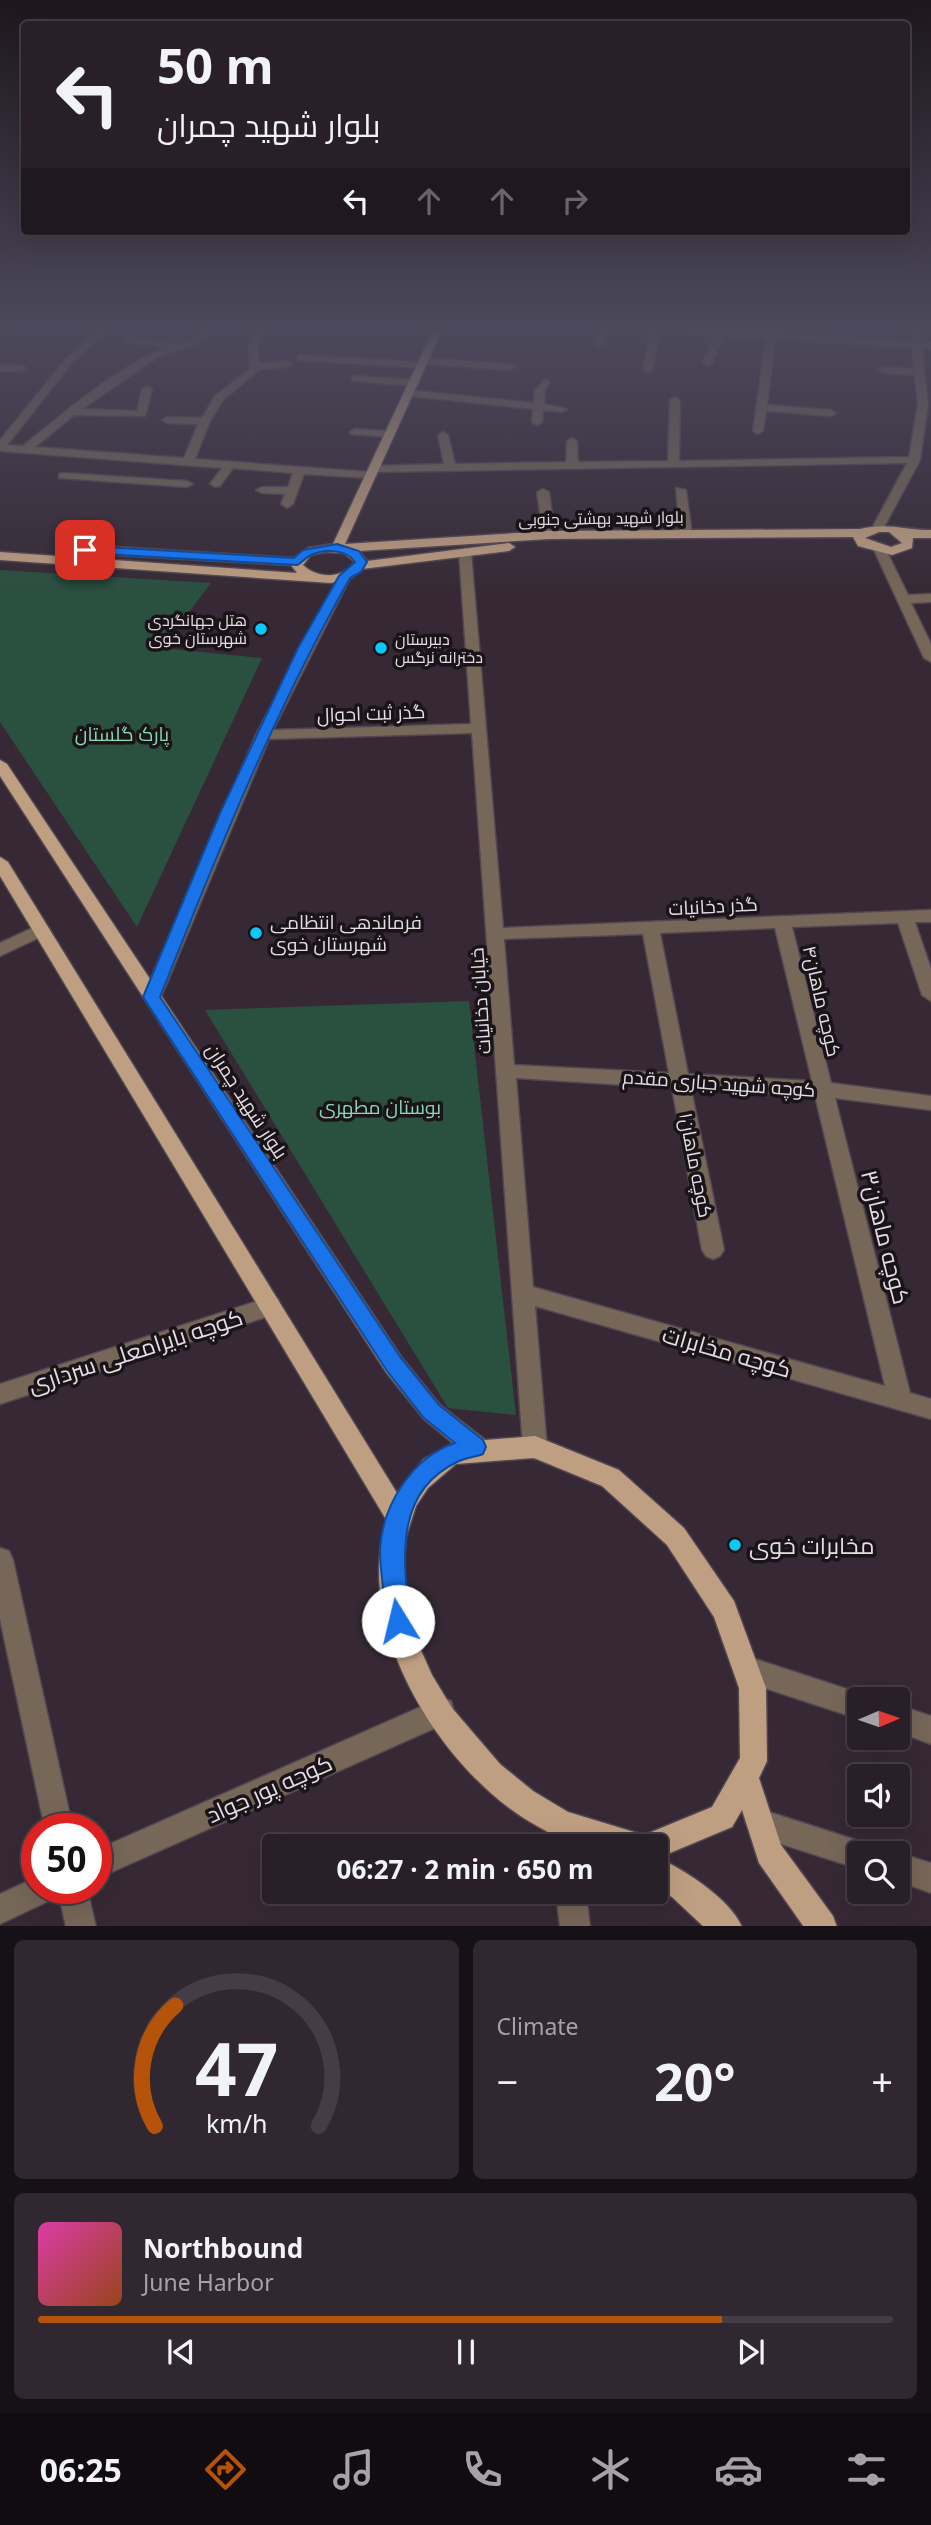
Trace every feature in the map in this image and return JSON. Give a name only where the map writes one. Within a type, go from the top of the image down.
[{"type":"main road","points":[[0,556],[275,577],[311,576],[328,579],[345,576],[360,566],[359,557],[339,548],[397,418]]},
{"type":"main road","points":[[905,539],[902,549],[880,551],[862,538],[878,528],[905,539],[931,545]]},
{"type":"main road","name":"بلوار شهید بهشتی جنوبی","points":[[297,562],[307,552],[339,548],[549,535],[686,534],[862,538]]},
{"type":"main road","points":[[905,539],[931,534]]},
{"type":"main road","name":"بلوار شهید بهشتی جنوبی","points":[[360,566],[406,558],[531,545],[862,538]]},
{"type":"main road","points":[[400,543],[394,552],[406,558]]},
{"type":"main road","points":[[0,544],[297,562],[299,570],[311,576]]},
{"type":"main road","name":"بلوار شهید چمران","points":[[0,764],[394,1365],[432,1412],[475,1447]]},
{"type":"main road","points":[[0,862],[398,1517]]},
{"type":"main road","points":[[562,1834],[491,1774],[459,1739],[412,1661],[398,1621],[392,1549],[398,1517],[411,1490],[428,1470],[450,1454],[475,1447],[504,1444],[535,1448],[569,1457],[633,1495],[692,1555],[736,1630],[749,1670],[757,1722],[756,1747],[747,1782],[730,1808],[707,1831],[668,1844]]},
{"type":"main road","points":[[747,1782],[769,1853],[820,1926]]},
{"type":"main road","points":[[668,1879],[682,1887],[726,1926]]},
{"type":"street","points":[[0,447],[27,418]]},
{"type":"street","points":[[25,450],[64,418]]},
{"type":"street","points":[[63,476],[186,487],[207,418]]},
{"type":"street","points":[[537,418],[537,422]]},
{"type":"street","points":[[673,465],[674,418]]},
{"type":"street","points":[[758,431],[760,418]]},
{"type":"street","points":[[878,528],[914,460],[925,418]]},
{"type":"street","points":[[167,420],[205,421]]},
{"type":"street","points":[[355,432],[389,434]]},
{"type":"street","points":[[443,435],[450,467]]},
{"type":"street","points":[[572,441],[572,465]]},
{"type":"street","points":[[916,446],[931,447]]},
{"type":"street","points":[[0,447],[300,470],[372,472],[450,467],[914,460]]},
{"type":"street","points":[[216,484],[230,465]]},
{"type":"street","points":[[287,504],[300,470]]},
{"type":"street","points":[[262,489],[292,491]]},
{"type":"street","points":[[680,490],[686,534]]},
{"type":"street","points":[[543,492],[549,535]]},
{"type":"street","points":[[880,551],[901,598],[926,637],[931,658]]},
{"type":"street","name":"خیابان دخانیات","points":[[465,552],[497,934],[535,1448]]},
{"type":"street","points":[[152,997],[227,813],[304,648],[345,576]]},
{"type":"street","points":[[901,598],[931,598]]},
{"type":"street","name":"گذر ثبت احوال","points":[[263,735],[480,728]]},
{"type":"street","name":"گذر دخانیات","points":[[497,934],[651,930],[931,916]]},
{"type":"street","points":[[905,917],[931,995]]},
{"type":"street","name":"کوچه ماهان۴","points":[[782,923],[821,1089]]},
{"type":"street","points":[[0,950],[41,930]]},
{"type":"street","name":"کوچه ماهان۱","points":[[651,930],[713,1250]]},
{"type":"street","name":"کوچه شهید جباری مقدم","points":[[506,1071],[821,1089],[931,1103]]},
{"type":"street","name":"کوچه ماهان۳","points":[[821,1089],[900,1399]]},
{"type":"street","name":"کوچه مخابرات","points":[[523,1293],[931,1409]]},
{"type":"street","name":"کوچه بایرامعلی سرداری","points":[[0,1394],[270,1306]]},
{"type":"street","points":[[0,1560],[55,1813]]},
{"type":"street","points":[[749,1670],[847,1702]]},
{"type":"street","name":"کوچه پور جواد","points":[[112,1858],[441,1712]]},
{"type":"street","points":[[910,1723],[931,1730]]},
{"type":"street","points":[[760,1823],[847,1851]]},
{"type":"street","points":[[910,1871],[931,1878]]},
{"type":"street","points":[[0,1909],[21,1899]]},
{"type":"street","points":[[76,1904],[81,1926]]},
{"type":"street","points":[[572,1904],[575,1926]]},
{"type":"green space","name":"پارک گلستان","points":[[0,570],[211,583],[162,648],[262,658],[137,927],[0,722]]},
{"type":"green space","name":"بوستان مطهری","points":[[469,1001],[516,1415],[448,1408],[205,1010]]},
{"type":"place","name":"هتل جهانگردی شهرستان خوی","points":[[261,629]]},
{"type":"place","name":"دبیرستان دخترانه نرگس","points":[[381,648]]},
{"type":"place","name":"فرماندهی انتظامی شهرستان خوی","points":[[256,933]]},
{"type":"place","name":"مخابرات خوی","points":[[735,1545]]},
{"type":"route","points":[[85,550],[297,562],[307,552],[337,548],[349,550],[359,557],[361,562],[356,570],[345,576],[304,648],[227,813],[152,997],[394,1365],[432,1412],[475,1447],[450,1454],[428,1470],[411,1490],[398,1517],[392,1549],[398,1621]]}]
